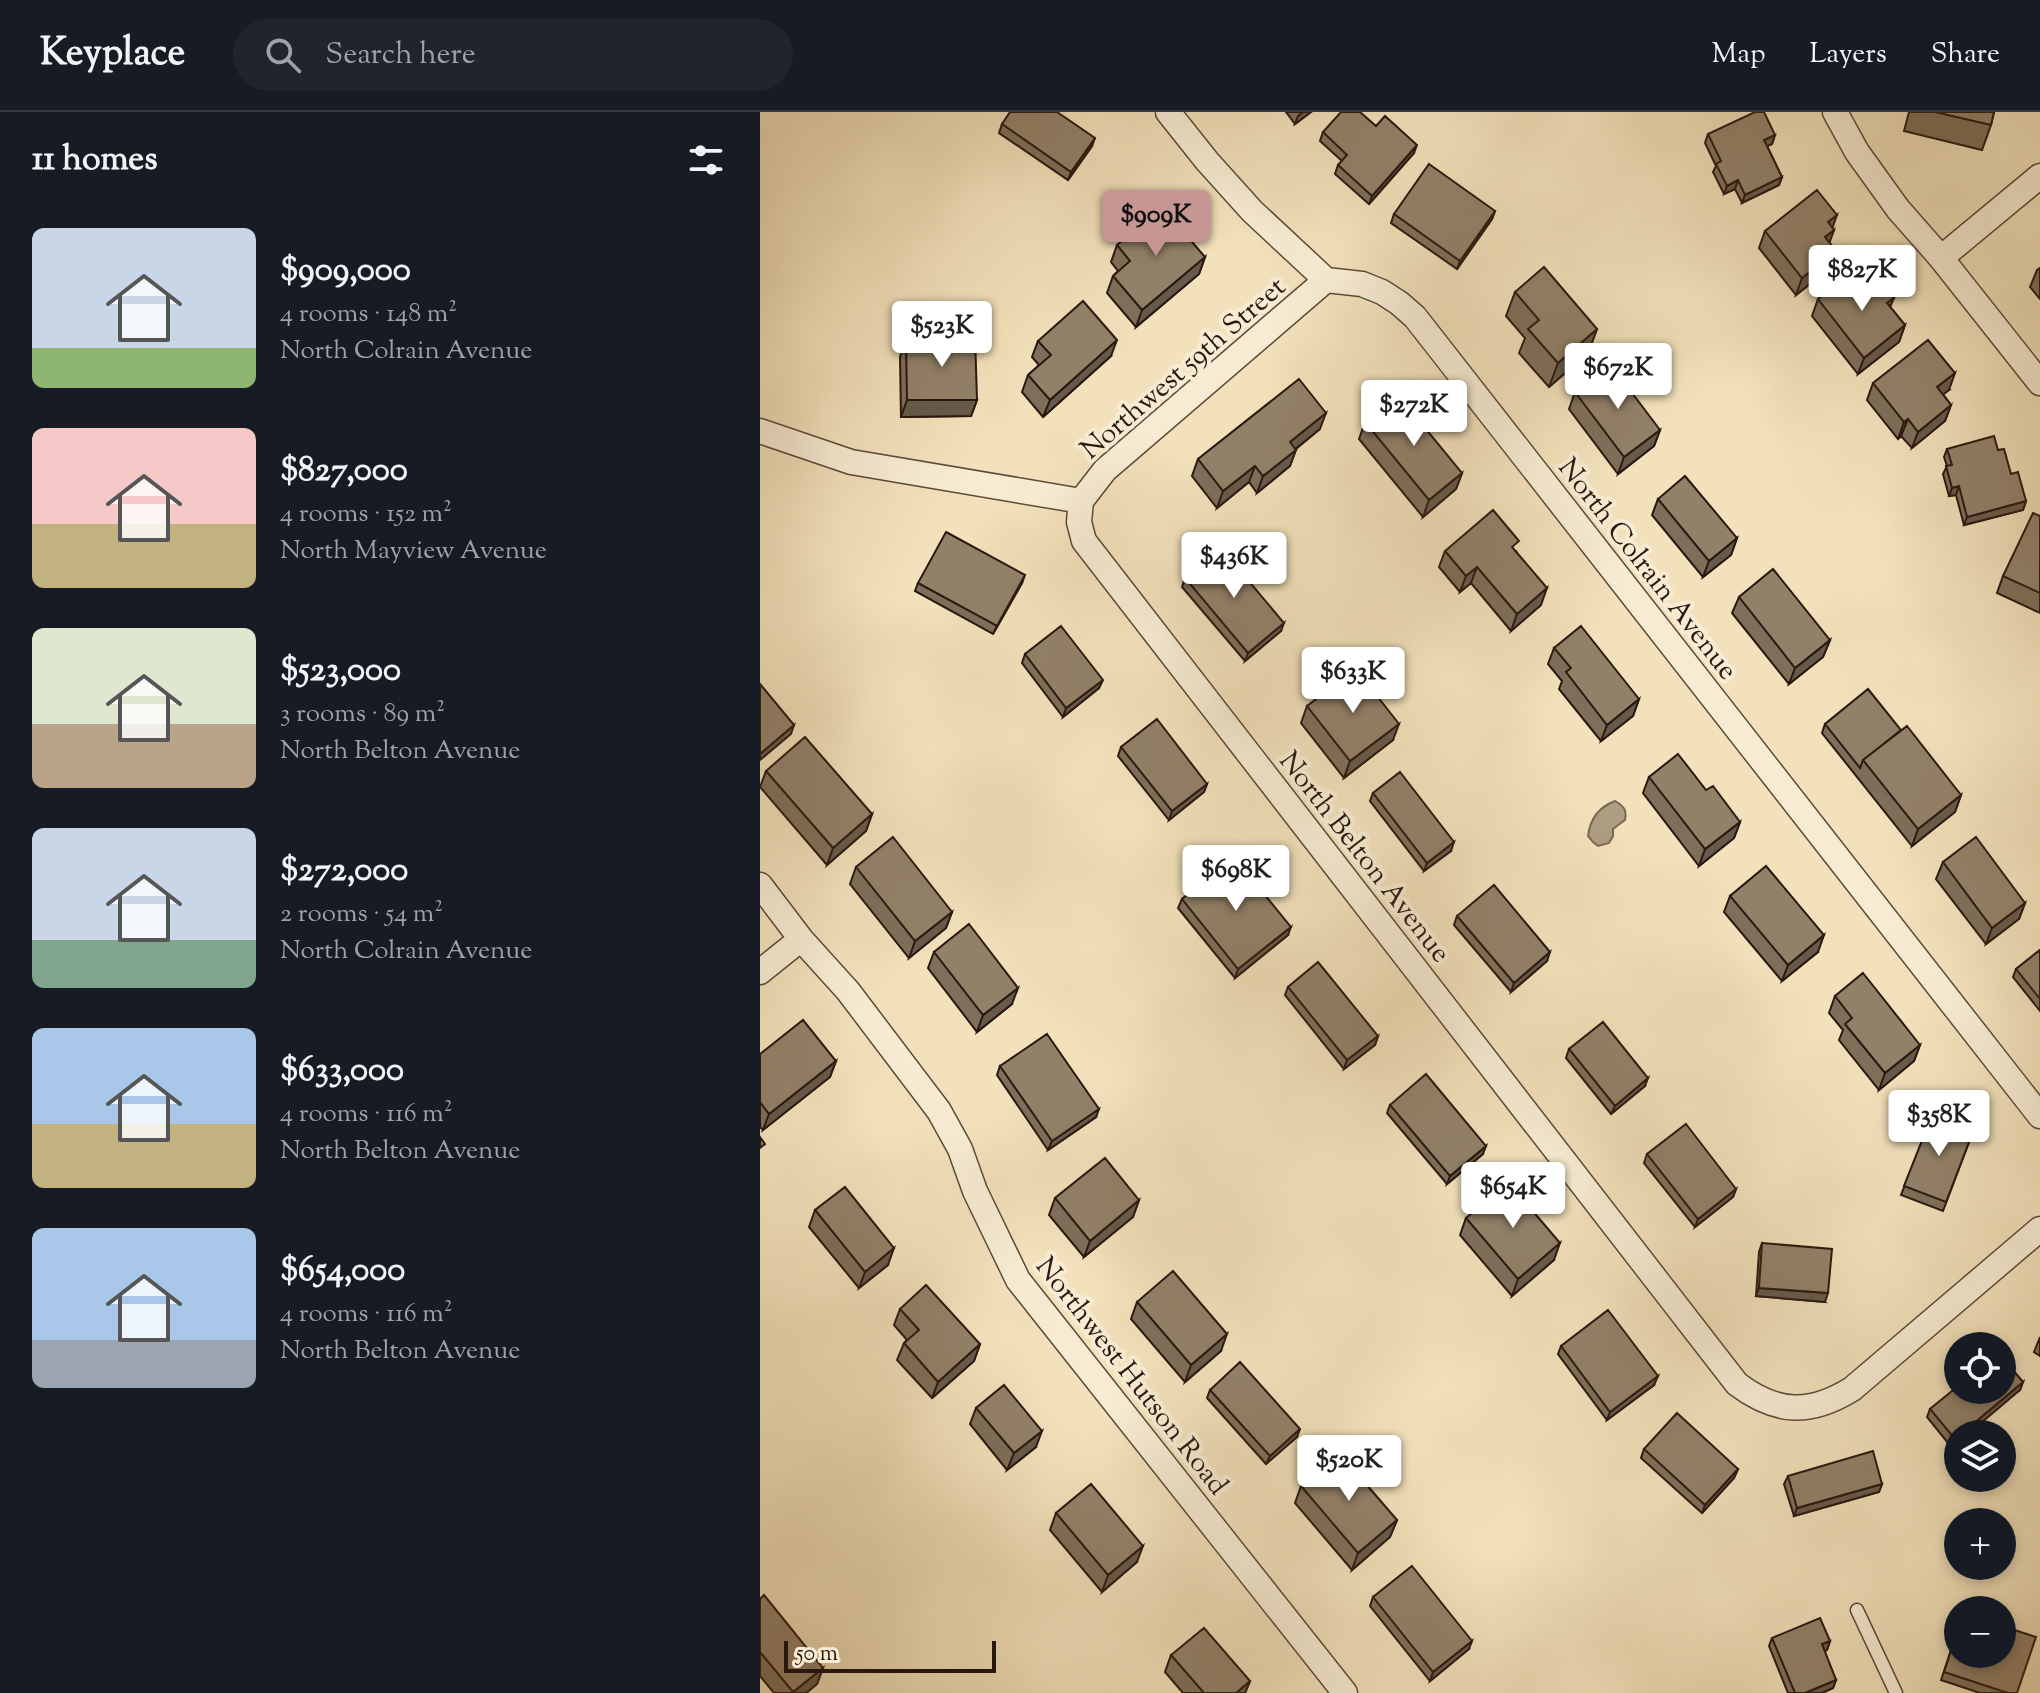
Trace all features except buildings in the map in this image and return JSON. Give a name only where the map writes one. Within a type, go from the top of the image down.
[{"type":"street","points":[[1168,112],[1252,211],[1326,280]]},
{"type":"street","points":[[1835,112],[1857,152],[1898,209],[2040,383]]},
{"type":"street","points":[[1941,258],[2040,176]]},
{"type":"street","name":"Northwest 59th Street","points":[[1081,501],[1105,470],[1326,280]]},
{"type":"street","name":"North Colrain Avenue","points":[[1326,280],[1362,284],[1382,292],[1415,317],[2040,1116]]},
{"type":"street","points":[[760,431],[851,462],[1081,501]]},
{"type":"street","name":"North Belton Avenue","points":[[1081,501],[1079,522],[1084,541],[1737,1384],[1754,1397],[1773,1405],[1794,1408],[1815,1407],[1835,1400],[1852,1389],[2040,1229]]},
{"type":"street","name":"Northwest Hutson Road","points":[[760,885],[801,939],[848,991],[939,1111],[960,1149],[975,1191],[1018,1280],[1345,1693]]},
{"type":"street","points":[[760,972],[801,939]]},
{"type":"lane","points":[[1857,1610],[1896,1693]]},
{"type":"shaded area","points":[[1615,801],[1624,809],[1625,820],[1613,829],[1609,843],[1598,846],[1588,836],[1591,824],[1600,810]]}]
